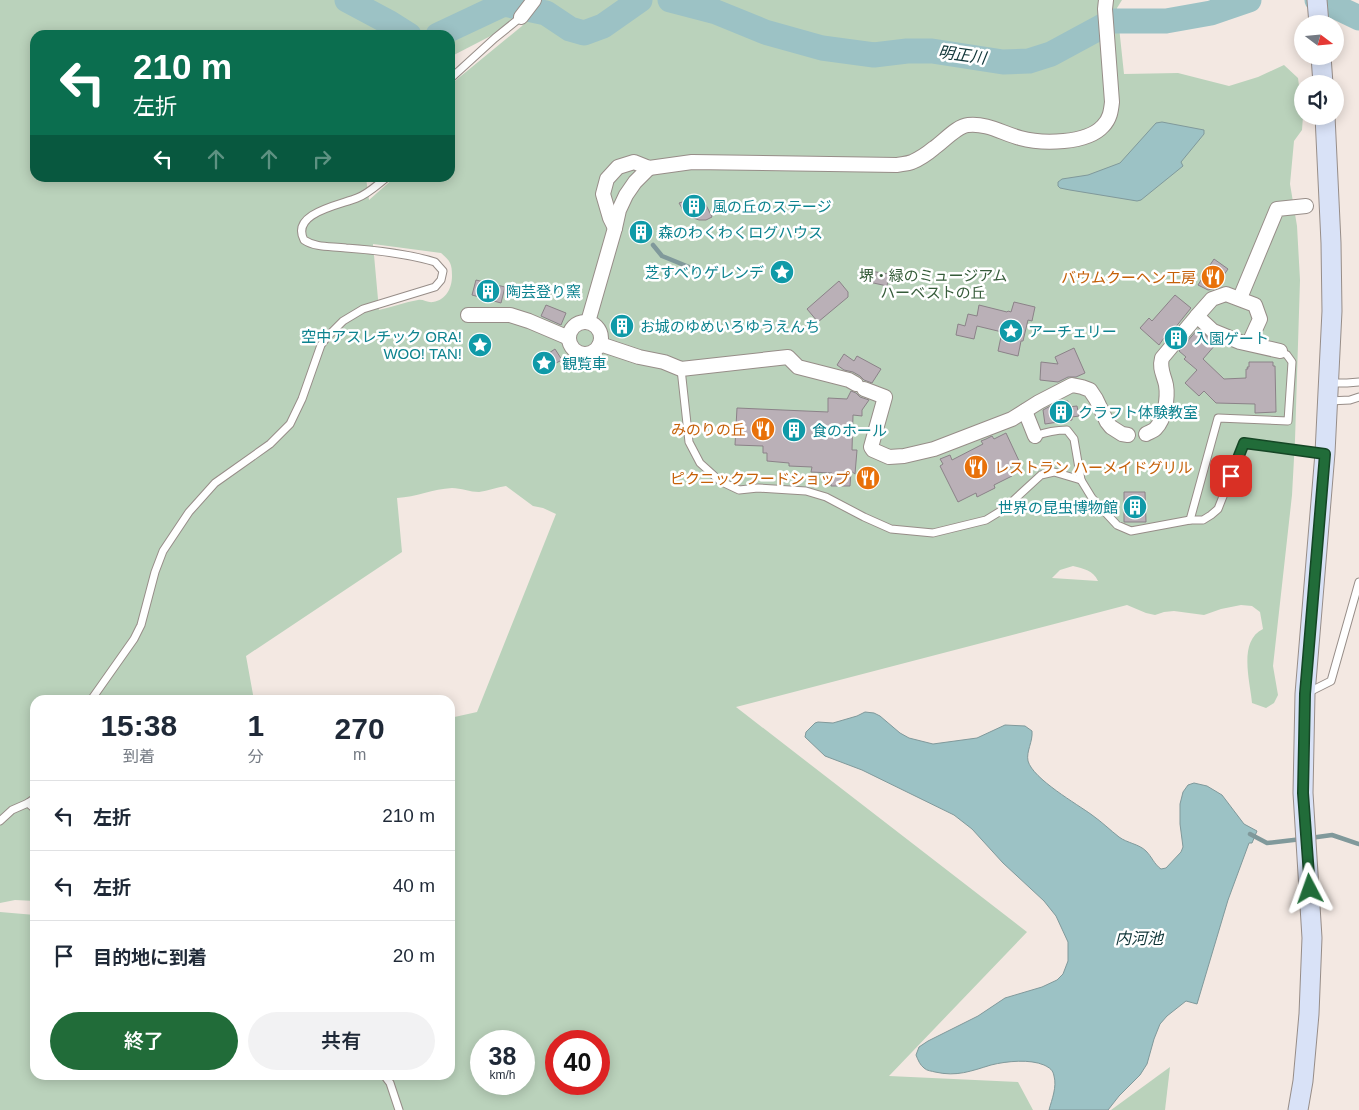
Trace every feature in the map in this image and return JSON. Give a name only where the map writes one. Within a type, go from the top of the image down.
[{"type":"street","points":[[521,17],[534,0]]},
{"type":"street","points":[[1317,0],[1318,15]]},
{"type":"street","points":[[615,228],[603,194],[607,179],[618,167],[634,162],[649,168],[692,162],[897,165],[912,162],[935,148],[966,124],[985,125],[1020,138],[1041,141],[1076,140],[1090,135],[1103,127],[1110,115],[1112,102],[1105,4]]},
{"type":"street","points":[[1298,1110],[1303,1081],[1310,983],[1311,928],[1303,793],[1305,694],[1325,454],[1332,311],[1326,125]]},
{"type":"street","points":[[588,322],[619,210],[635,182],[649,168]]},
{"type":"street","points":[[1240,298],[1278,209],[1306,206]]},
{"type":"street","points":[[1146,434],[1156,429],[1163,415],[1166,387],[1160,365],[1162,358],[1212,300],[1226,294],[1255,305],[1260,319],[1249,343]]},
{"type":"street","points":[[468,315],[510,315],[569,338]]},
{"type":"street","points":[[1197,316],[1213,331],[1240,342],[1280,350]]},
{"type":"street","points":[[582,322],[588,322],[596,326],[601,335],[600,344],[597,349],[593,352],[582,354],[573,348],[569,338],[570,332],[577,324],[582,322]]},
{"type":"street","points":[[600,344],[639,357],[664,362],[681,369],[788,357],[798,367],[849,380],[885,397],[871,447],[873,450],[889,456],[904,456],[934,449],[1012,418],[1072,385],[1090,390],[1111,427],[1122,434],[1128,435]]},
{"type":"street","points":[[1025,411],[1035,436]]},
{"type":"lane","points":[[455,74],[521,17]]},
{"type":"lane","points":[[95,695],[138,632],[160,558],[168,543],[189,512],[216,483],[270,444],[290,424],[302,399],[321,345],[327,337],[343,320],[363,309],[435,287],[441,280],[443,271],[435,262],[379,252],[316,246],[304,240],[301,234],[302,225],[314,213],[358,198],[381,182]]},
{"type":"lane","points":[[1190,520],[1218,418],[1288,421],[1292,362],[1280,350]]},
{"type":"lane","points":[[681,369],[689,442],[700,462],[720,481],[739,490],[758,488],[806,491],[826,497],[891,529],[933,533],[986,520],[1004,508],[1040,475],[1054,472],[1080,480]]},
{"type":"lane","points":[[1329,392],[1347,383],[1359,382]]},
{"type":"lane","points":[[1329,392],[1350,400],[1359,397]]},
{"type":"lane","points":[[1035,436],[1044,432],[1067,430],[1074,439],[1080,480],[1092,498],[1117,526],[1131,531],[1190,520],[1202,520],[1211,515],[1218,509],[1244,443],[1325,454]]},
{"type":"lane","points":[[1305,694],[1331,682],[1359,582]]},
{"type":"lane","points":[[0,821],[12,810],[28,803]]},
{"type":"lane","points":[[388,1080],[399,1110]]},
{"type":"green space","name":"堺・緑のミュージアム ハーベストの丘","points":[[0,0],[1122,0],[1117,8],[1124,74],[1178,73],[1229,86],[1258,77],[1284,65],[1295,75],[1294,125],[1302,125],[1302,130],[1294,141],[1290,184],[1297,226],[1300,280],[1295,440],[1292,495],[1273,666],[1278,695],[1274,703],[1266,708],[1252,703],[1247,662],[1248,652],[1250,643],[1255,635],[1263,629],[1260,612],[1252,606],[1241,605],[1204,615],[1174,611],[1155,615],[1127,605],[736,707],[1027,932],[889,1076],[1018,1082],[1033,1110],[0,1110],[0,912],[30,915],[30,1080],[455,1080],[455,717],[477,712],[556,514],[533,506],[506,486],[479,492],[455,488],[445,489],[397,498],[402,552],[246,656],[253,695],[30,695],[30,901],[15,900],[0,903]],"holes":[[[373,244],[441,253],[448,260],[452,268],[452,280],[445,296],[438,301],[418,300],[379,310]],[[1073,566],[1091,572],[1098,581],[1052,578],[1060,570]]]},
{"type":"green space","points":[[1170,1067],[1165,1110],[1111,1110]]},
{"type":"water","points":[[1162,122],[1204,130],[1204,134],[1181,162],[1183,166],[1141,200],[1137,201],[1070,190],[1058,186],[1058,182],[1062,179],[1088,175],[1120,163],[1156,123]]},
{"type":"water","name":"内河池","points":[[865,712],[880,716],[909,738],[933,744],[977,738],[1005,725],[1025,726],[1032,731],[1028,761],[1038,775],[1056,791],[1096,818],[1119,837],[1143,849],[1161,869],[1166,868],[1181,852],[1183,847],[1180,804],[1183,792],[1188,785],[1194,783],[1207,786],[1222,795],[1244,824],[1257,831],[1252,843],[1249,843],[1228,900],[1197,1004],[1186,1001],[1160,1024],[1147,1064],[1140,1075],[1108,1110],[1049,1110],[1055,1089],[1055,1080],[1050,1068],[1038,1063],[1025,1061],[1004,1062],[964,1073],[950,1074],[928,1070],[920,1064],[916,1055],[919,1047],[928,1041],[978,1016],[1005,998],[1042,987],[1057,980],[1063,974],[1068,961],[1068,942],[1056,916],[1044,901],[1003,863],[972,829],[954,815],[862,770],[825,756],[805,737],[806,732],[815,723],[833,723]]},
{"type":"building","name":"風の丘のステージ","points":[[698,197],[703,199],[712,217],[706,220],[699,220],[688,216],[679,203]]},
{"type":"building","name":"森のわくわくログハウス","points":[[644,224],[649,234],[639,239],[634,230]]},
{"type":"building","points":[[1214,259],[1228,269],[1214,289],[1208,290],[1198,285]]},
{"type":"building","points":[[870,271],[889,274],[887,286],[869,282]]},
{"type":"building","name":"陶芸登り窯","points":[[476,280],[505,287],[501,303],[472,295]]},
{"type":"building","points":[[839,281],[848,292],[848,297],[818,322],[807,309]]},
{"type":"building","points":[[1175,295],[1191,308],[1159,345],[1140,328],[1149,318],[1152,321]]},
{"type":"building","points":[[1014,302],[1035,307],[1032,321],[1028,320],[1018,356],[998,351],[1002,332],[977,326],[974,339],[956,335],[958,324],[965,326],[968,314],[977,316],[979,305],[1011,312]]},
{"type":"building","points":[[546,305],[566,313],[561,325],[541,316]]},
{"type":"building","points":[[1198,329],[1216,344],[1203,359],[1224,379],[1246,378],[1246,369],[1249,367],[1249,362],[1273,362],[1273,366],[1275,366],[1276,412],[1255,413],[1255,404],[1216,403],[1204,391],[1199,396],[1185,383],[1197,370],[1184,359],[1186,357],[1179,351]]},
{"type":"building","points":[[1074,348],[1085,373],[1076,377],[1068,377],[1058,382],[1040,380],[1041,362],[1058,364],[1055,357]]},
{"type":"building","points":[[555,349],[562,360],[552,365],[546,355]]},
{"type":"building","points":[[844,354],[854,361],[857,356],[881,369],[872,383],[837,365]]},
{"type":"building","name":"食のホール","points":[[851,391],[869,400],[862,410],[862,416],[853,415],[852,450],[857,450],[855,474],[851,471],[850,486],[831,486],[832,473],[811,472],[812,467],[789,466],[789,463],[767,461],[767,453],[763,453],[763,446],[735,445],[737,408],[828,412],[828,398],[847,399]]},
{"type":"building","name":"クラフト体験教室","points":[[1068,401],[1068,407],[1077,406],[1079,416],[1072,417],[1072,420],[1045,424],[1043,410],[1058,402]]},
{"type":"building","name":"レストラン ハーメイドグリル","points":[[1006,433],[1020,463],[1009,468],[1012,476],[994,485],[995,488],[977,497],[976,493],[958,502],[940,466],[943,464],[940,459],[950,455],[952,460],[983,444],[981,441],[992,436],[994,439]]},
{"type":"building","name":"世界の昆虫博物館","points":[[1124,492],[1145,492],[1146,522],[1124,522]]},
{"type":"waterway","name":"明正川","points":[[347,0],[401,30]]},
{"type":"waterway","name":"明正川","points":[[449,30],[504,4],[546,13],[570,29],[584,33],[603,26],[640,0]]},
{"type":"waterway","name":"明正川","points":[[670,0],[716,12],[765,32],[822,48],[874,55],[907,51],[932,51],[1003,62],[1029,61],[1051,54],[1112,21],[1166,21],[1211,13],[1249,0]]},
{"type":"waterway","name":"明正川","points":[[1317,0],[1359,18]]},
{"type":"waterway","points":[[653,245],[662,256],[706,274]]},
{"type":"waterway","points":[[1250,834],[1267,843],[1302,839]]},
{"type":"waterway","points":[[1310,838],[1332,835],[1359,844]]},
{"type":"place","name":"風の丘のステージ","points":[[694,206]]},
{"type":"place","name":"森のわくわくログハウス","points":[[641,232]]},
{"type":"place","name":"芝すべりゲレンデ","points":[[782,272]]},
{"type":"place","name":"バウムクーヘン工房","points":[[1213,277]]},
{"type":"place","name":"陶芸登り窯","points":[[488,291]]},
{"type":"place","name":"お城のゆめいろゆうえんち","points":[[622,326]]},
{"type":"place","name":"アーチェリー","points":[[1011,331]]},
{"type":"place","name":"入園ゲート","points":[[1176,338]]},
{"type":"place","name":"空中アスレチック ORA! WOO! TAN!","points":[[480,345]]},
{"type":"place","name":"観覧車","points":[[544,363]]},
{"type":"place","name":"クラフト体験教室","points":[[1061,412]]},
{"type":"place","name":"みのりの丘","points":[[763,429]]},
{"type":"place","name":"食のホール","points":[[794,430]]},
{"type":"place","name":"レストラン ハーメイドグリル","points":[[976,467]]},
{"type":"place","name":"ピクニックフードショップ","points":[[868,478]]},
{"type":"place","name":"世界の昆虫博物館","points":[[1135,507]]},
{"type":"route","points":[[1231,476],[1244,443],[1325,454],[1304,722],[1303,793],[1310,889]]}]
